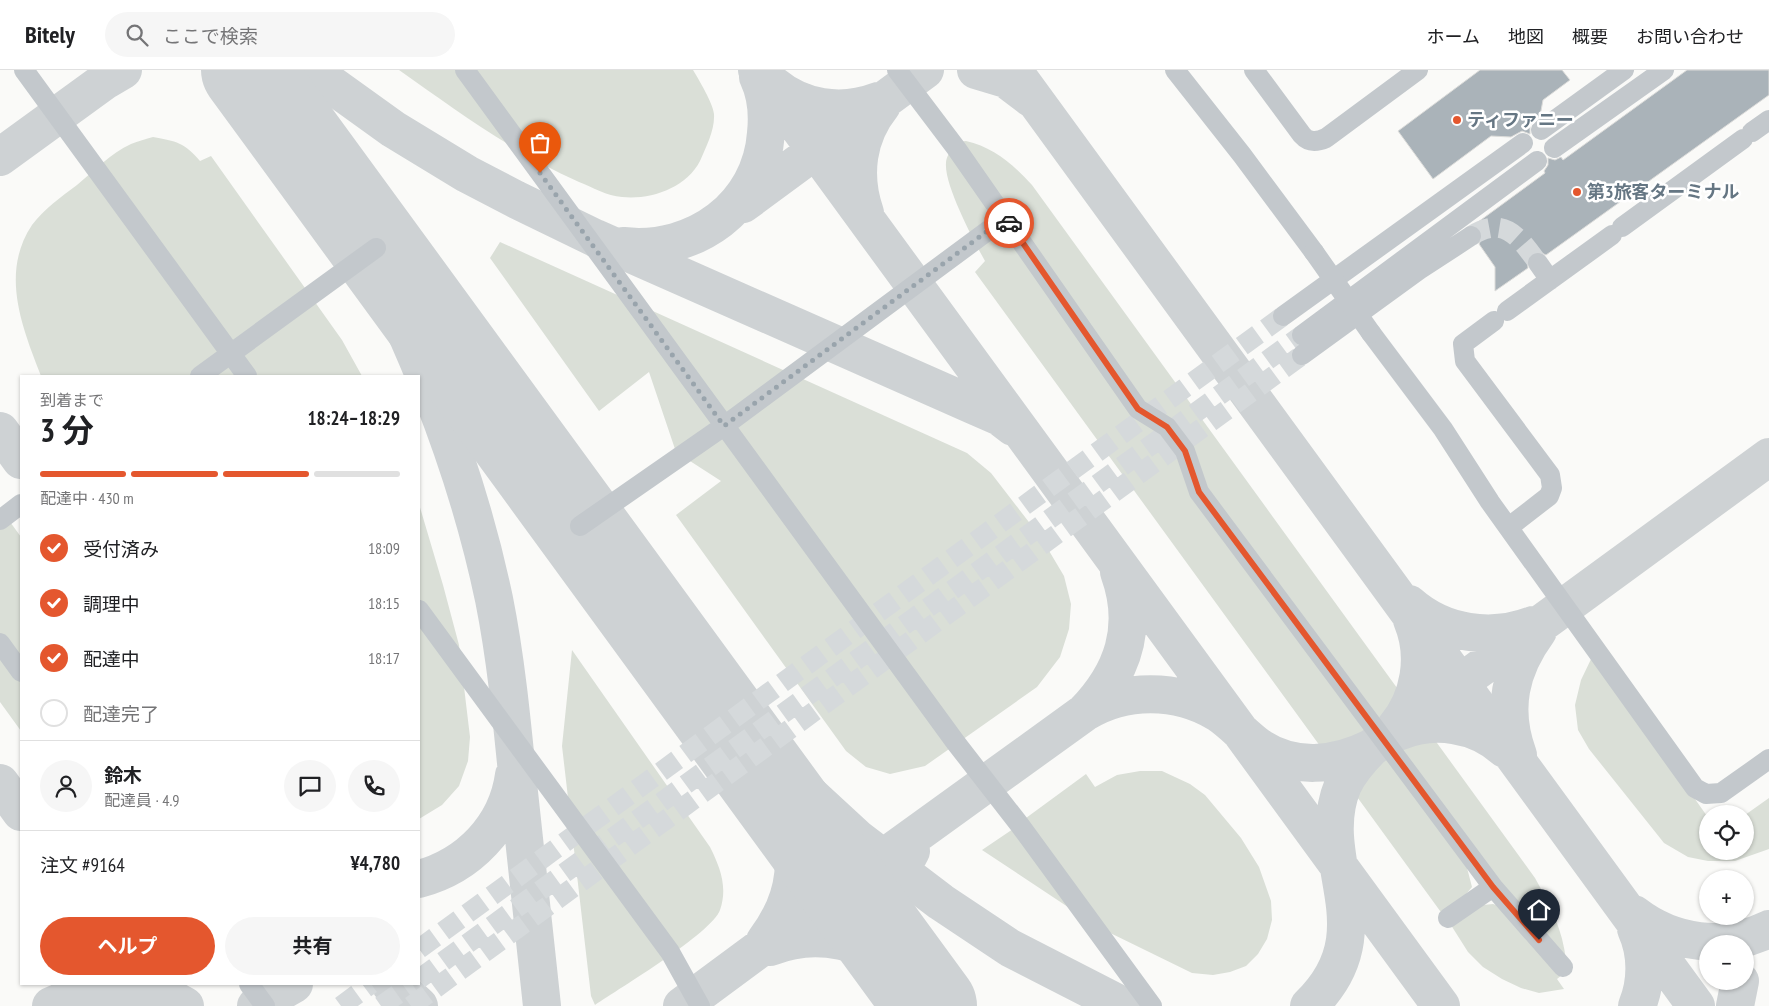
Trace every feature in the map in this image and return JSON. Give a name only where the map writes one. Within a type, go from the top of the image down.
[{"type":"street","points":[[24,70],[247,375]]},
{"type":"street","points":[[465,70],[724,426],[1152,1006]]},
{"type":"street","points":[[897,70],[956,148],[1138,409],[1167,427],[1185,451],[1199,492],[1493,887],[1563,967]]},
{"type":"street","points":[[1175,70],[1242,155],[1443,430],[1509,527],[1695,788],[1706,794],[1721,793],[1769,759]]},
{"type":"street","points":[[1254,70],[1302,135],[1306,139],[1313,141],[1326,138],[1418,70]]},
{"type":"street","points":[[1541,130],[1624,70]]},
{"type":"street","points":[[1554,148],[1664,70]]},
{"type":"street","points":[[1509,527],[1549,496],[1552,488],[1550,475],[1465,361],[1464,344],[1769,120]]},
{"type":"street","points":[[1283,316],[1523,143]]},
{"type":"street","points":[[1302,334],[1536,161]]},
{"type":"street","points":[[580,526],[724,426],[1005,218]]},
{"type":"street","points":[[1302,355],[1471,236]]},
{"type":"street","points":[[201,375],[376,248]]},
{"type":"street","points":[[1538,263],[1550,280]]},
{"type":"street","points":[[0,520],[20,505]]},
{"type":"street","points":[[420,611],[670,952],[700,1006]]},
{"type":"street","points":[[0,643],[20,671]]},
{"type":"street","points":[[1448,918],[1493,887]]},
{"type":"street","points":[[250,985],[265,1006]]},
{"type":"shaded area","points":[[399,70],[693,70],[711,104],[714,114],[713,126],[700,161],[694,170],[677,185],[656,194],[633,197],[616,196],[555,171],[509,145]]},
{"type":"shaded area","points":[[153,137],[168,140],[190,150],[200,161],[211,156],[342,340],[361,375],[41,375],[21,319],[17,300],[17,262],[22,243],[32,225],[53,204],[117,152],[139,141]]},
{"type":"shaded area","points":[[966,141],[994,152],[1032,185],[1535,878],[1559,928],[1566,961],[1430,798],[957,142]]},
{"type":"shaded area","points":[[951,148],[981,190],[989,217],[1026,254],[1167,436],[1466,864],[1472,887],[1456,906],[1443,915],[975,272],[985,261],[961,213],[950,185],[946,163]]},
{"type":"shaded area","points":[[500,242],[967,453],[991,473],[1042,539],[1064,576],[1071,604],[1069,629],[1060,657],[1037,687],[925,766],[890,774],[866,767],[846,751],[676,515],[721,481],[676,452],[649,372],[599,411],[490,258]]},
{"type":"shaded area","points":[[420,507],[459,645],[470,737],[468,761],[459,786],[442,805],[420,818]]},
{"type":"shaded area","points":[[0,508],[20,536],[20,730],[0,702]]},
{"type":"shaded area","points":[[572,650],[710,847],[720,870],[723,885],[720,910],[701,932],[664,960],[595,1005],[591,996],[562,746]]},
{"type":"shaded area","points":[[1593,655],[1699,805],[1699,859],[1688,857],[1664,843],[1589,749],[1578,730],[1575,705],[1581,680]]},
{"type":"shaded area","points":[[1140,771],[1162,771],[1190,784],[1205,795],[1241,838],[1259,867],[1271,901],[1272,920],[1267,939],[1258,954],[1246,966],[1230,972],[1213,975],[1192,973],[1100,928],[1026,818],[1086,774],[1095,787],[1117,775]]},
{"type":"shaded area","points":[[1769,798],[1769,849],[1754,854],[1754,809]]},
{"type":"shaded area","points":[[1013,829],[1077,913],[982,850]]},
{"type":"shaded area","points":[[1703,860],[1738,860],[1735,861]]},
{"type":"shaded area","points":[[1493,904],[1502,907],[1562,975],[1557,979],[1564,989],[1539,993],[1521,988],[1483,967],[1468,952],[1449,922],[1483,905]]},
{"type":"building","points":[[1480,70],[1562,70],[1570,80],[1543,100],[1540,116],[1530,126],[1530,134],[1522,131],[1511,137],[1491,136],[1433,179],[1398,131]]},
{"type":"building","name":"第3旅客ターミナル","points":[[1687,70],[1769,70],[1769,95],[1546,255],[1537,251],[1531,254],[1527,258],[1528,268],[1495,291],[1495,267],[1479,244],[1483,236],[1481,230],[1474,225],[1545,173],[1548,158],[1555,160],[1561,157],[1563,160]]},
{"type":"taxiway","points":[[0,157],[106,80],[123,70]]},
{"type":"taxiway","points":[[234,70],[256,88],[283,120]]},
{"type":"taxiway","points":[[311,70],[393,129],[467,174],[515,199],[595,238],[1000,417],[1013,427]]},
{"type":"taxiway","points":[[757,70],[1441,1006]]},
{"type":"taxiway","points":[[743,204],[925,70]]},
{"type":"taxiway","points":[[976,70],[1006,79],[1031,98]]},
{"type":"taxiway","points":[[1013,70],[1696,1006]]},
{"type":"taxiway","points":[[623,246],[650,246],[675,242],[699,233],[720,220],[738,203],[752,183],[761,159],[766,133],[766,104],[758,77]]},
{"type":"taxiway","points":[[771,83],[795,99],[822,107],[850,108],[878,101]]},
{"type":"taxiway","points":[[865,213],[859,184],[859,156],[867,130],[882,105]]},
{"type":"taxiway","points":[[340,197],[389,294],[411,343],[450,443],[482,546],[494,599],[505,668],[542,1006]]},
{"type":"taxiway","points":[[0,431],[20,459]]},
{"type":"taxiway","points":[[1309,1006],[1332,978],[1343,950],[1346,923],[1344,896],[1335,841],[1336,813],[1343,785],[1359,761],[1371,748],[1769,457]]},
{"type":"taxiway","points":[[1084,713],[1109,682],[1124,648],[1127,612],[1125,592],[1119,572]]},
{"type":"taxiway","points":[[1409,604],[1437,622],[1468,632],[1501,633],[1533,625]]},
{"type":"taxiway","points":[[1395,728],[1410,704],[1418,676],[1419,648],[1412,620]]},
{"type":"taxiway","points":[[1518,755],[1510,722],[1511,690],[1521,660],[1528,645],[1538,631]]},
{"type":"taxiway","points":[[657,633],[768,756],[858,839],[941,902],[1010,948],[1123,1006]]},
{"type":"taxiway","points":[[682,1006],[1084,713],[1116,699],[1133,695],[1151,694],[1185,699],[1218,713],[1259,747],[1272,754],[1300,762],[1329,762],[1343,759],[1371,748]]},
{"type":"taxiway","points":[[1398,732],[1426,725],[1454,725],[1481,733],[1505,749]]},
{"type":"taxiway","points":[[420,879],[454,865],[482,842],[494,827],[503,811],[510,794],[514,775]]},
{"type":"taxiway","points":[[0,783],[20,811]]},
{"type":"taxiway","points":[[765,941],[785,907],[793,874],[792,839],[781,802]]},
{"type":"taxiway","points":[[911,851],[896,887],[894,920],[901,953],[917,987]]},
{"type":"taxiway","points":[[1634,914],[1665,932],[1699,941],[1717,942],[1734,940],[1752,936],[1769,929]]},
{"type":"taxiway","points":[[1636,929],[1644,958],[1643,987],[1637,1006]]},
{"type":"taxiway","points":[[770,947],[788,941],[806,939],[824,938],[841,941],[875,953],[906,973]]},
{"type":"taxiway","points":[[151,985],[185,1006]]},
{"type":"taxiway","points":[[256,1006],[292,985]]},
{"type":"taxiway","points":[[392,985],[404,992],[419,1006]]},
{"type":"taxiway","points":[[1735,1006],[1738,990]]},
{"type":"taxiway","points":[[51,1006],[76,996],[102,993],[115,993],[127,996],[152,1006]]},
{"type":"runway","points":[[247,70],[931,1006]]},
{"type":"tunnel","points":[[1471,236],[1483,230],[1502,228],[1517,237],[1538,263]]},
{"type":"tunnel","points":[[420,948],[1283,316]]},
{"type":"tunnel","points":[[420,978],[1302,335]]},
{"type":"tunnel","points":[[411,1006],[1302,355]]},
{"type":"tunnel","points":[[341,1006],[370,985]]},
{"type":"tunnel","points":[[381,1006],[411,985]]},
{"type":"way so far","points":[[540,173],[724,426],[1005,218],[1009,223]]},
{"type":"place","name":"ティファニー","points":[[1457,120]]},
{"type":"place","name":"第3旅客ターミナル","points":[[1577,192]]},
{"type":"route","points":[[1009,223],[1138,409],[1167,427],[1185,451],[1199,492],[1493,887],[1539,940]]}]
